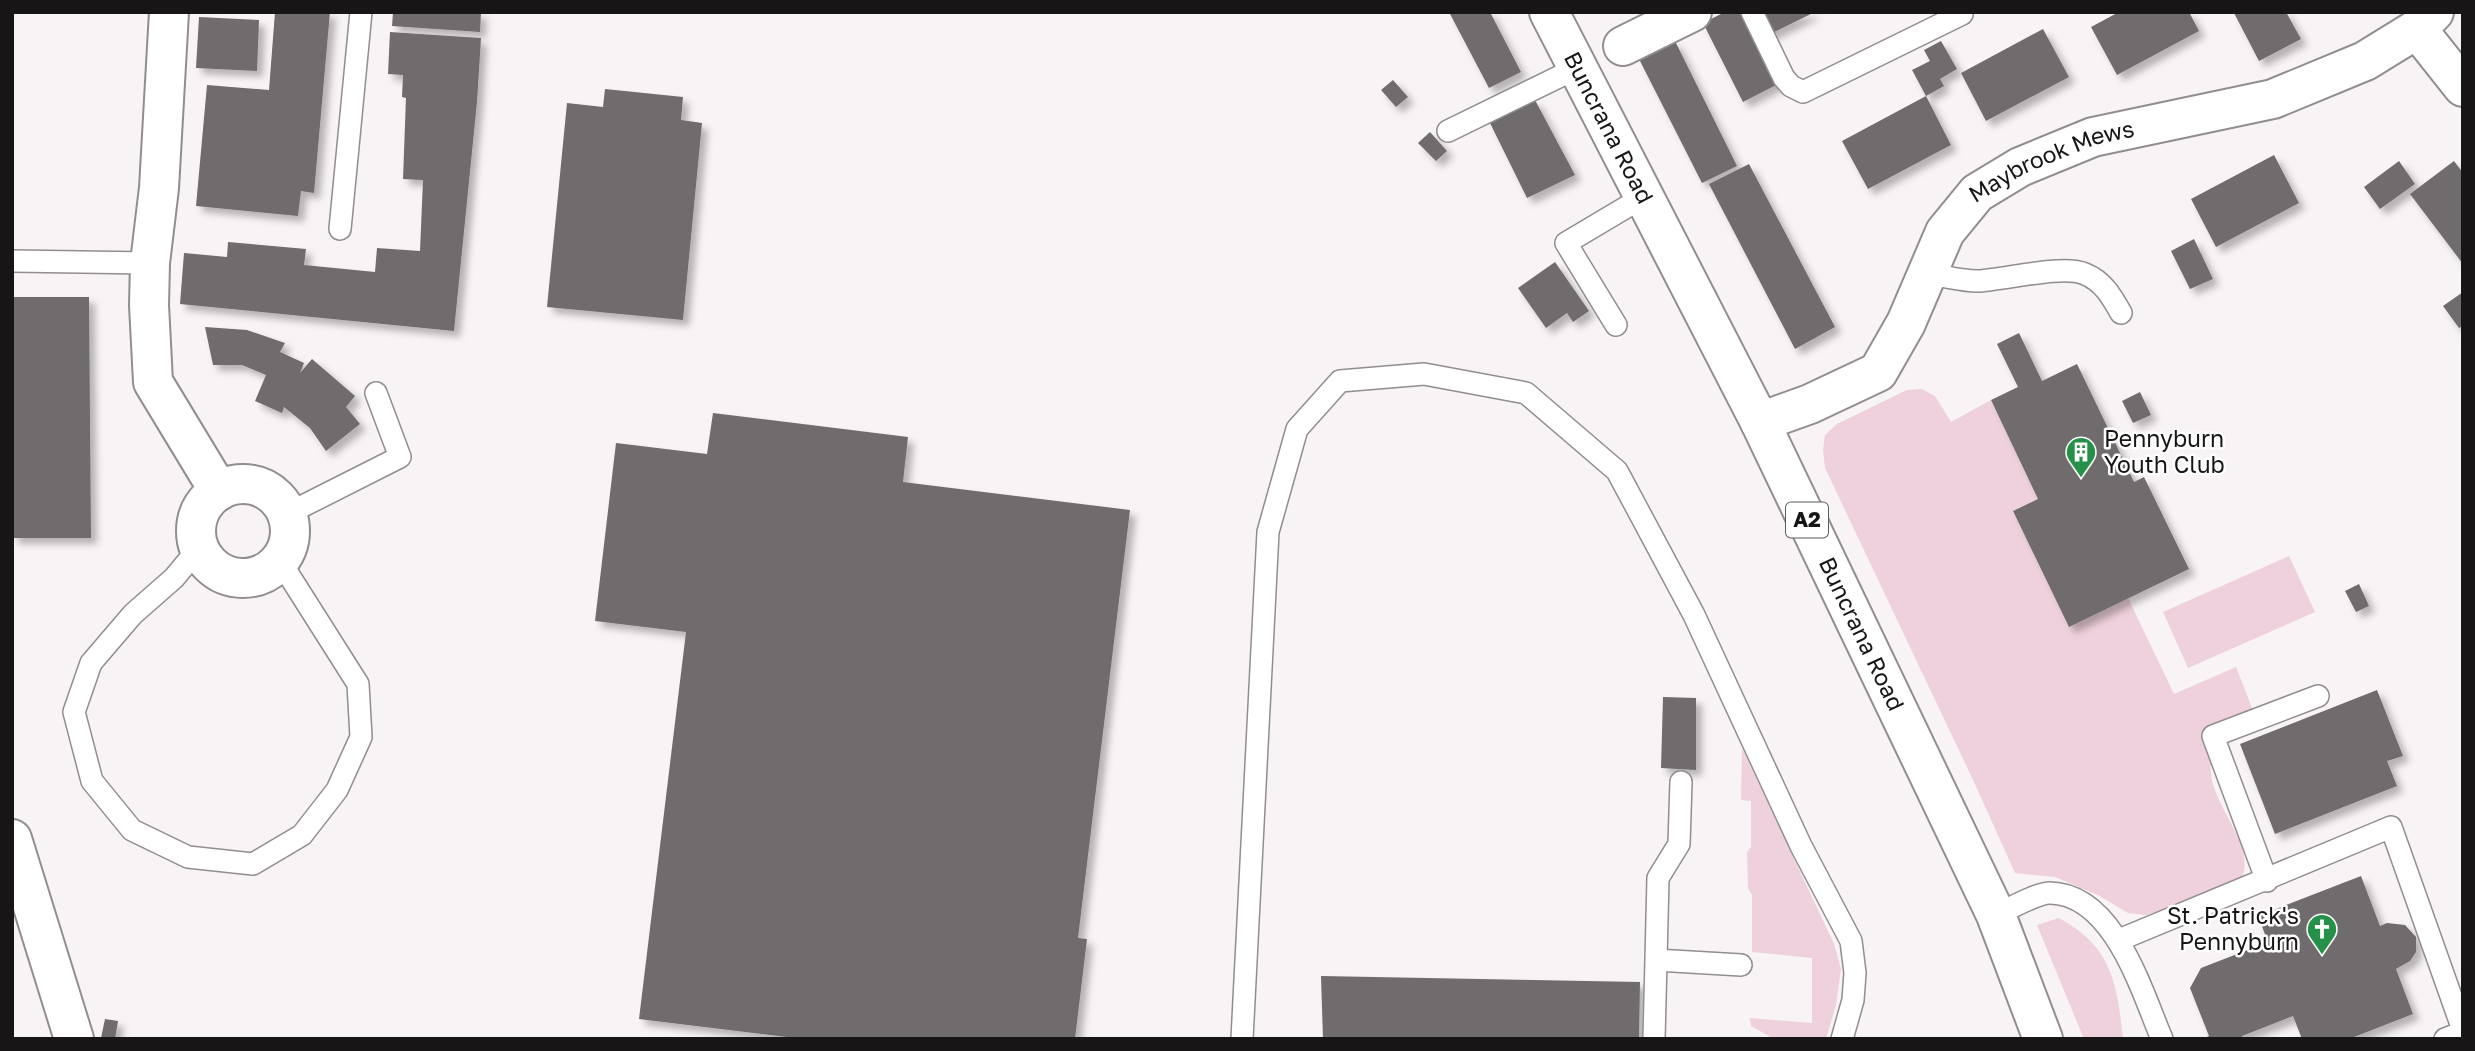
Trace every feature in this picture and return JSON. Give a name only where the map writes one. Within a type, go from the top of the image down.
[{"type":"main road","points":[[169,12],[159,188],[150,263],[153,382],[219,491]]},
{"type":"main road","name":"Buncrana Road","points":[[1549,12],[1760,422],[1996,915],[2043,1039]]},
{"type":"main road","points":[[1622,46],[1692,12]]},
{"type":"main road","points":[[2426,21],[2463,87]]},
{"type":"main road","name":"Maybrook Mews","points":[[1760,422],[1810,404],[1878,373],[1906,323],[1945,232],[1977,192],[2020,167],[2093,138],[2273,99],[2365,61],[2426,21]]},
{"type":"main road","points":[[234,485],[250,485],[266,490],[279,500],[287,514],[291,530],[288,547],[280,561],[267,572],[252,578],[236,578],[220,572],[199,548],[196,532],[199,516],[207,502],[219,491],[234,485]]},
{"type":"main road","points":[[12,839],[74,1039]]},
{"type":"lane","points":[[340,229],[361,12]]},
{"type":"lane","points":[[1752,12],[1784,78],[1791,86],[1803,92],[1962,14]]},
{"type":"lane","points":[[1448,131],[1579,67]]},
{"type":"lane","points":[[1616,325],[1566,243],[1645,196]]},
{"type":"lane","points":[[12,261],[150,263]]},
{"type":"lane","points":[[1928,274],[1973,281],[2009,279],[2056,270],[2084,273],[2106,288],[2121,313]]},
{"type":"lane","points":[[1242,1039],[1268,532],[1297,429],[1340,381],[1424,374],[1526,393],[1617,471],[1694,615],[1801,846],[1851,942],[1855,973],[1853,1000],[1842,1039]]},
{"type":"lane","points":[[287,514],[400,457],[376,393]]},
{"type":"lane","points":[[199,548],[174,578],[133,614],[91,663],[74,712],[92,781],[132,830],[188,857],[253,864],[302,835],[337,790],[361,737],[358,684],[280,561]]},
{"type":"lane","points":[[2267,880],[2213,736],[2319,696]]},
{"type":"lane","points":[[1654,1039],[1658,878],[1679,844],[1681,782]]},
{"type":"lane","points":[[2119,940],[2391,827],[2463,1031],[2445,1039]]},
{"type":"lane","points":[[1996,915],[2048,893],[2061,895],[2089,908],[2119,940],[2162,1039]]},
{"type":"lane","points":[[1656,960],[1741,965]]},
{"type":"shaded area","points":[[1922,389],[1935,396],[1951,422],[1991,400],[2038,499],[2013,511],[2069,626],[2128,598],[2174,694],[2236,667],[2252,708],[2222,742],[2211,764],[2217,794],[2240,841],[2244,856],[2244,871],[2238,884],[2146,915],[2128,913],[2098,895],[2055,877],[2015,873],[1825,468],[1825,435],[1837,424],[1907,390]]},
{"type":"shaded area","points":[[2289,556],[2315,612],[2188,668],[2163,612]]},
{"type":"shaded area","points":[[1742,748],[1834,944],[1841,969],[1836,1005],[1826,1039],[1774,1039],[1751,1026],[1750,1018],[1812,1023],[1812,958],[1752,952],[1752,895],[1748,888],[1747,852],[1751,847],[1751,801],[1741,800]]},
{"type":"shaded area","points":[[2059,918],[2091,941],[2109,968],[2118,1001],[2123,1039],[2084,1039],[2037,925]]},
{"type":"building","points":[[275,12],[330,12],[314,193],[301,191],[298,216],[196,206],[207,85],[269,90]]},
{"type":"building","points":[[393,12],[481,12],[480,32],[392,26]]},
{"type":"building","points":[[1449,12],[1490,12],[1521,72],[1489,88]]},
{"type":"building","points":[[1725,12],[1744,12],[1780,83],[1743,102],[1703,23]]},
{"type":"building","points":[[1754,12],[1815,12],[1766,36]]},
{"type":"building","points":[[2119,12],[2189,12],[2199,31],[2117,75],[2091,27]]},
{"type":"building","points":[[2286,12],[2301,39],[2259,61],[2234,13]]},
{"type":"building","points":[[199,17],[259,20],[257,71],[196,68]]},
{"type":"building","points":[[2043,29],[2069,77],[1986,121],[1961,73]]},
{"type":"building","points":[[390,32],[481,38],[454,331],[180,304],[184,253],[227,257],[228,242],[306,249],[304,265],[375,272],[377,248],[420,251],[423,180],[403,179],[406,98],[402,97],[403,75],[388,74]]},
{"type":"building","points":[[1675,41],[1737,166],[1702,183],[1639,59]]},
{"type":"building","points":[[1941,41],[1957,69],[1940,79],[1944,86],[1926,96],[1912,70],[1930,61],[1924,50]]},
{"type":"building","points":[[1393,80],[1408,97],[1396,107],[1381,90]]},
{"type":"building","points":[[605,89],[683,97],[681,120],[702,123],[683,320],[547,307],[567,103],[603,107]]},
{"type":"building","points":[[1926,96],[1951,145],[1868,189],[1842,141]]},
{"type":"building","points":[[1535,100],[1575,175],[1527,198],[1489,121]]},
{"type":"building","points":[[1430,132],[1447,151],[1436,161],[1418,143]]},
{"type":"building","points":[[2274,155],[2299,203],[2216,247],[2191,199]]},
{"type":"building","points":[[2399,161],[2415,184],[2380,209],[2364,187]]},
{"type":"building","points":[[2454,161],[2463,173],[2463,264],[2410,194]]},
{"type":"building","points":[[1749,164],[1835,327],[1795,349],[1709,184]]},
{"type":"building","points":[[2194,239],[2213,279],[2190,289],[2171,251]]},
{"type":"building","points":[[1555,262],[1589,311],[1573,322],[1567,313],[1546,328],[1518,288]]},
{"type":"building","points":[[2463,292],[2463,326],[2459,328],[2443,306]]},
{"type":"building","points":[[12,297],[89,297],[91,538],[12,538]]},
{"type":"building","points":[[205,327],[247,330],[285,343],[280,352],[304,363],[300,373],[312,359],[355,396],[346,407],[360,424],[326,451],[310,428],[284,407],[282,413],[255,401],[266,375],[242,365],[213,365]]},
{"type":"building","name":"Pennyburn Youth Club","points":[[2019,333],[2042,381],[2077,364],[2134,482],[2144,477],[2189,569],[2069,627],[2013,511],[2038,499],[1991,400],[2018,387],[1997,344]]},
{"type":"building","points":[[2140,392],[2151,415],[2133,423],[2122,401]]},
{"type":"building","points":[[713,413],[908,437],[903,482],[1130,510],[1078,938],[1087,939],[1075,1039],[803,1039],[639,1019],[686,632],[595,621],[616,443],[707,454]]},
{"type":"building","points":[[2359,584],[2369,606],[2356,612],[2345,591]]},
{"type":"building","points":[[2377,690],[2403,756],[2387,761],[2397,786],[2275,834],[2240,744]]},
{"type":"building","points":[[1663,697],[1696,698],[1696,770],[1661,768]]},
{"type":"building","name":"St. Patrick's Pennyburn","points":[[2361,876],[2380,926],[2387,923],[2405,925],[2416,937],[2416,952],[2410,961],[2396,969],[2413,1014],[2349,1039],[2302,1039],[2293,1016],[2242,1036],[2243,1039],[2203,1039],[2209,1036],[2190,988],[2201,968],[2268,942],[2258,916]]},
{"type":"building","points":[[1321,976],[1640,982],[1639,1039],[1323,1039]]},
{"type":"building","points":[[105,1019],[118,1021],[115,1039],[101,1038]]},
{"type":"place","name":"Pennyburn Youth Club","points":[[2081,479]]},
{"type":"place","name":"St. Patrick's Pennyburn","points":[[2322,956]]}]
